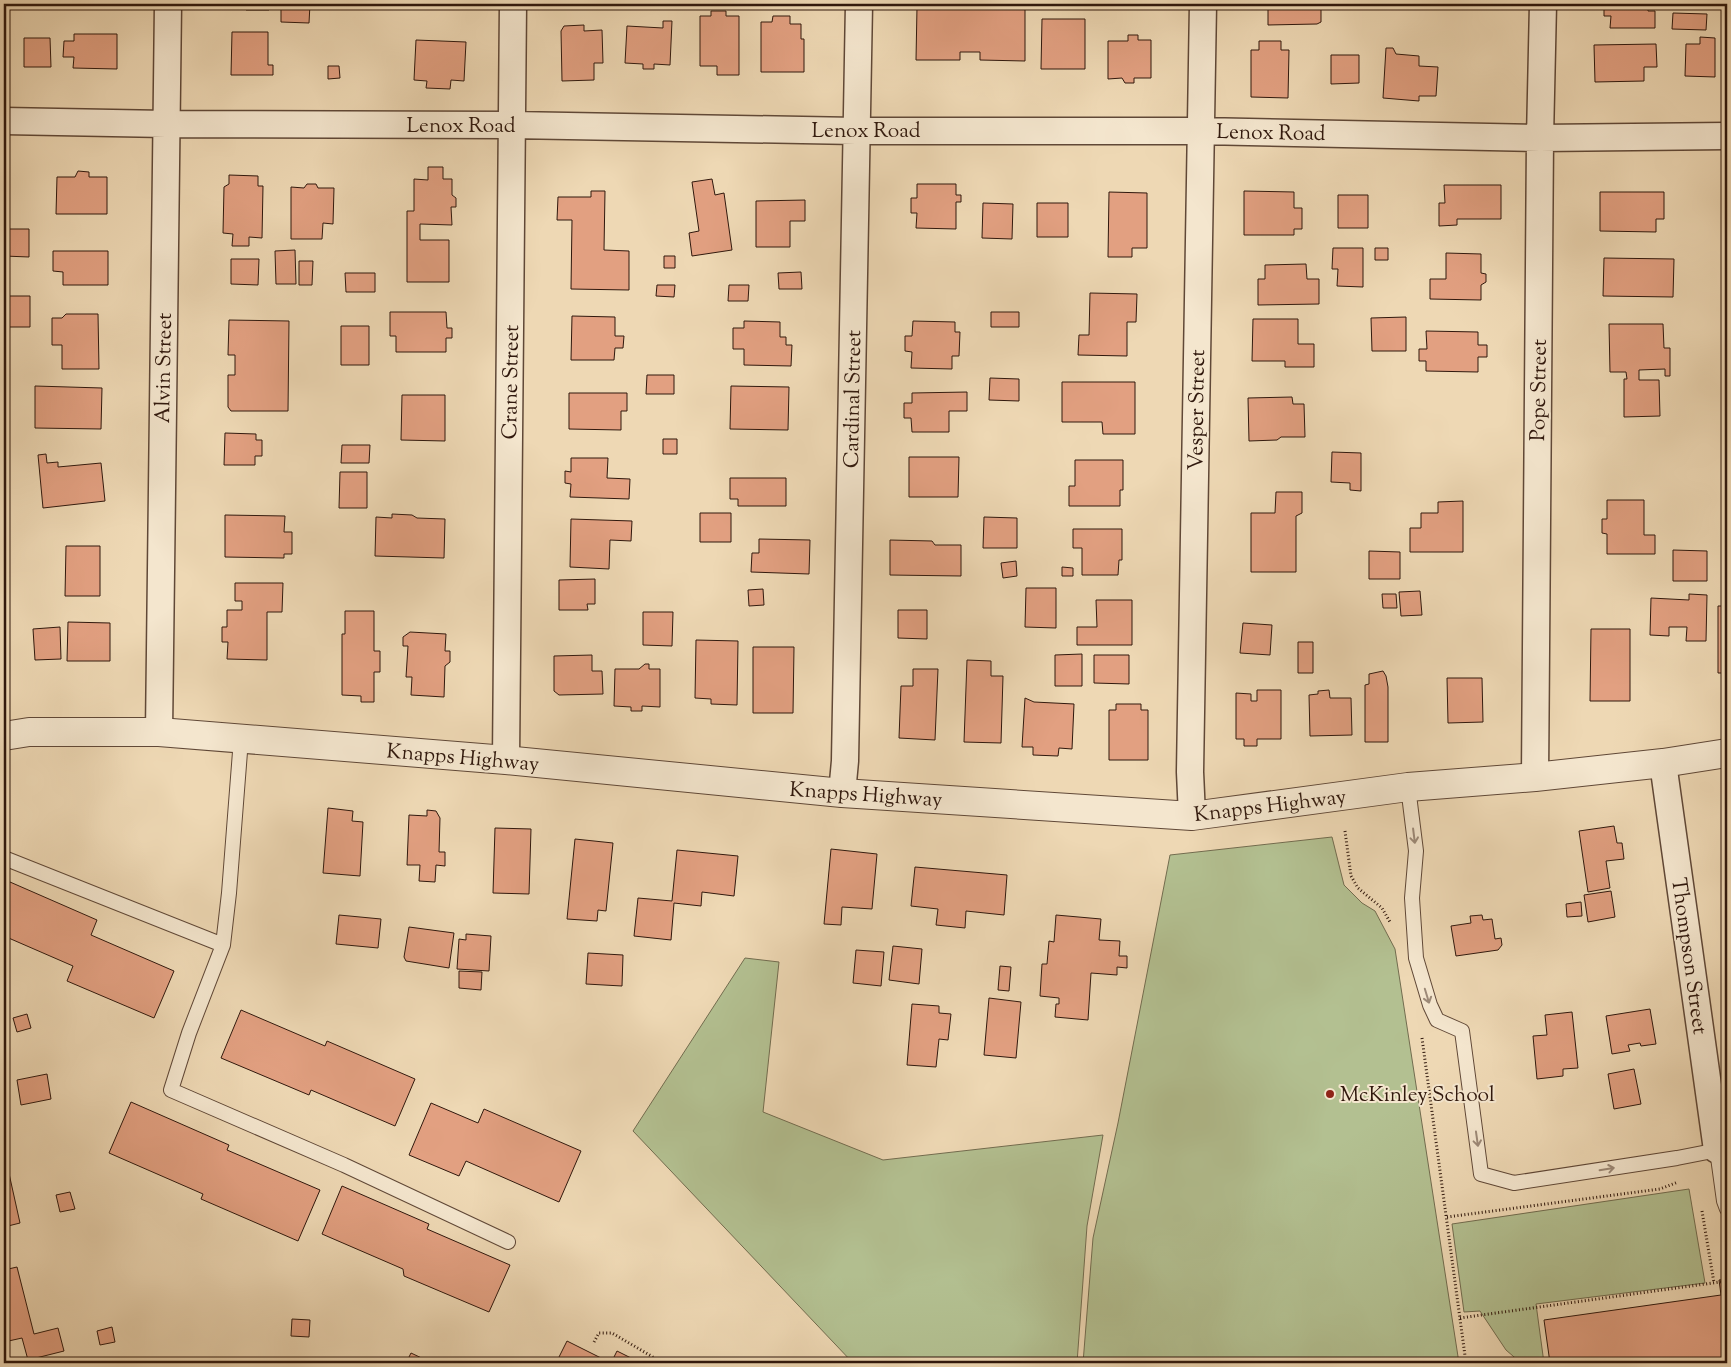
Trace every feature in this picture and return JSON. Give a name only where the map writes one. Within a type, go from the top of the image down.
[{"type":"street","name":"Alvin Street","points":[[159,732],[168,4]]},
{"type":"street","name":"Crane Street","points":[[506,760],[513,4]]},
{"type":"street","name":"Cardinal Street","points":[[842,793],[845,762],[859,4]]},
{"type":"street","name":"Vesper Street","points":[[1192,816],[1190,772],[1203,4]]},
{"type":"street","name":"Pope Street","points":[[1535,777],[1540,138],[1543,4]]},
{"type":"street","name":"Lenox Road","points":[[4,122],[512,125],[856,131],[1201,130],[1540,138],[1727,136]]},
{"type":"street","name":"Knapps Highway","points":[[4,736],[29,732],[159,732],[506,760],[842,793],[1192,816],[1408,787],[1535,777],[1727,753]]},
{"type":"street","name":"Thompson Street","points":[[1663,762],[1722,1149]]},
{"type":"lane","points":[[241,739],[223,945],[190,1032],[171,1090],[344,1165],[508,1242]]},
{"type":"lane","points":[[1408,787],[1416,850],[1412,898],[1416,958],[1430,1005],[1437,1020],[1462,1031],[1481,1174],[1514,1183],[1677,1158],[1722,1149],[1724,1201],[1727,1209]]},
{"type":"lane","points":[[4,858],[223,945]]},
{"type":"path","points":[[1345,831],[1350,876],[1358,888],[1382,908],[1391,925]]},
{"type":"path","points":[[1421,1030],[1466,1363]]},
{"type":"path","points":[[1447,1218],[1660,1189],[1686,1179]]},
{"type":"path","points":[[1701,1206],[1714,1283]]},
{"type":"path","points":[[1460,1318],[1727,1281]]},
{"type":"path","points":[[594,1342],[599,1333],[612,1333],[662,1363]]},
{"type":"green space","points":[[1332,837],[1344,885],[1362,903],[1375,911],[1395,949],[1459,1363],[1083,1363],[1093,1238],[1118,1123],[1170,855]]},
{"type":"green space","points":[[745,958],[779,962],[763,1112],[883,1160],[1103,1135],[1087,1226],[1077,1363],[853,1363],[633,1131]]},
{"type":"green space","points":[[1689,1189],[1705,1283],[1536,1304],[1544,1363],[1521,1363],[1506,1350],[1480,1311],[1464,1312],[1452,1224]]},
{"type":"building","points":[[233,4],[268,4],[269,10],[246,10],[246,5]]},
{"type":"building","points":[[310,4],[309,23],[281,22],[281,5]]},
{"type":"building","points":[[1268,4],[1321,4],[1321,22],[1317,24],[1268,25]]},
{"type":"building","points":[[1604,4],[1648,4],[1648,11],[1655,11],[1655,28],[1610,28],[1611,16],[1604,16]]},
{"type":"building","points":[[917,7],[1025,9],[1025,61],[980,60],[980,52],[960,52],[960,60],[916,60]]},
{"type":"building","points":[[711,11],[726,11],[726,16],[739,16],[739,75],[717,75],[717,66],[700,66],[700,16],[711,16]]},
{"type":"building","points":[[1673,13],[1707,14],[1706,30],[1672,29]]},
{"type":"building","points":[[773,16],[790,16],[790,24],[801,24],[801,39],[804,39],[804,72],[761,72],[761,22],[772,22]]},
{"type":"building","points":[[1724,17],[1727,17],[1727,70],[1724,70]]},
{"type":"building","points":[[1042,19],[1085,19],[1085,69],[1041,69]]},
{"type":"building","points":[[663,21],[672,21],[670,65],[654,64],[654,69],[643,69],[643,64],[625,63],[627,26],[663,28]]},
{"type":"building","points":[[584,25],[584,31],[602,30],[603,63],[594,63],[594,80],[562,81],[561,31],[564,26]]},
{"type":"building","points":[[232,32],[268,32],[268,65],[273,65],[273,75],[231,75]]},
{"type":"building","points":[[74,34],[117,34],[117,69],[73,68],[74,57],[63,57],[64,41],[74,41]]},
{"type":"building","points":[[1128,35],[1138,35],[1138,40],[1151,40],[1151,78],[1134,78],[1134,83],[1125,83],[1122,78],[1108,79],[1108,41],[1128,41]]},
{"type":"building","points":[[1700,37],[1715,38],[1715,77],[1685,76],[1686,44],[1700,44]]},
{"type":"building","points":[[24,38],[50,38],[51,67],[24,67]]},
{"type":"building","points":[[416,40],[466,42],[464,81],[451,80],[450,89],[426,88],[427,81],[414,80]]},
{"type":"building","points":[[1259,41],[1281,41],[1281,50],[1289,50],[1288,98],[1251,97],[1251,50],[1259,50]]},
{"type":"building","points":[[1656,44],[1657,67],[1644,67],[1644,81],[1595,82],[1594,45]]},
{"type":"building","points":[[1386,48],[1393,48],[1396,54],[1419,56],[1419,66],[1438,67],[1436,96],[1419,96],[1419,101],[1383,98]]},
{"type":"building","points":[[1331,55],[1359,55],[1359,83],[1331,84]]},
{"type":"building","points":[[328,66],[339,66],[340,78],[328,79]]},
{"type":"building","points":[[428,167],[443,167],[443,179],[452,179],[452,195],[456,198],[456,207],[451,207],[452,225],[420,224],[420,240],[449,240],[449,282],[407,282],[407,211],[414,211],[414,179],[428,180]]},
{"type":"building","points":[[78,171],[89,172],[89,177],[107,177],[107,214],[56,214],[57,177],[75,177]]},
{"type":"building","points":[[229,175],[258,176],[258,186],[263,186],[262,238],[249,237],[249,246],[232,246],[233,234],[223,233],[224,187],[229,184]]},
{"type":"building","points":[[712,179],[715,195],[724,193],[732,250],[692,256],[689,233],[699,231],[692,182]]},
{"type":"building","points":[[307,184],[316,184],[318,188],[334,188],[333,224],[323,223],[322,239],[291,239],[291,187],[304,188]]},
{"type":"building","points":[[917,184],[956,184],[956,195],[961,195],[961,202],[956,202],[956,229],[916,228],[917,213],[911,213],[911,198],[917,198]]},
{"type":"building","points":[[1444,185],[1501,185],[1501,219],[1457,219],[1457,225],[1439,226],[1439,203],[1445,203]]},
{"type":"building","points":[[591,191],[605,191],[604,250],[629,251],[629,290],[571,289],[572,220],[557,220],[558,197],[591,197]]},
{"type":"building","points":[[1244,191],[1294,192],[1294,208],[1302,208],[1302,229],[1294,229],[1294,235],[1244,235]]},
{"type":"building","points":[[1109,192],[1147,193],[1147,248],[1132,248],[1132,257],[1108,257]]},
{"type":"building","points":[[1600,192],[1664,192],[1664,219],[1656,219],[1656,232],[1600,231]]},
{"type":"building","points":[[1338,195],[1368,195],[1368,228],[1338,228]]},
{"type":"building","points":[[805,200],[805,221],[790,221],[790,247],[756,247],[756,201]]},
{"type":"building","points":[[983,203],[1013,204],[1012,239],[982,238]]},
{"type":"building","points":[[1037,203],[1068,203],[1068,237],[1037,237]]},
{"type":"building","points":[[1722,206],[1727,206],[1727,237],[1722,237]]},
{"type":"building","points":[[4,229],[29,229],[29,257],[4,256]]},
{"type":"building","points":[[1333,248],[1363,248],[1363,287],[1337,286],[1338,269],[1332,269]]},
{"type":"building","points":[[1375,248],[1388,248],[1388,260],[1375,260]]},
{"type":"building","points":[[295,250],[296,284],[276,284],[275,251]]},
{"type":"building","points":[[53,251],[108,251],[108,285],[63,285],[63,272],[53,271]]},
{"type":"building","points":[[1446,253],[1481,254],[1481,273],[1486,274],[1486,282],[1481,285],[1481,300],[1430,299],[1430,279],[1446,279]]},
{"type":"building","points":[[664,256],[675,256],[675,268],[664,268]]},
{"type":"building","points":[[1604,258],[1674,259],[1673,297],[1603,296]]},
{"type":"building","points":[[231,259],[259,259],[258,285],[231,284]]},
{"type":"building","points":[[299,261],[313,261],[312,285],[299,285]]},
{"type":"building","points":[[1306,264],[1307,279],[1319,279],[1319,304],[1258,305],[1258,279],[1265,279],[1265,265]]},
{"type":"building","points":[[801,272],[802,289],[779,289],[778,273]]},
{"type":"building","points":[[345,273],[375,273],[375,292],[346,292]]},
{"type":"building","points":[[657,285],[675,285],[674,297],[656,296]]},
{"type":"building","points":[[729,285],[749,285],[748,301],[728,301]]},
{"type":"building","points":[[1090,293],[1137,294],[1136,322],[1127,322],[1127,356],[1078,355],[1079,335],[1089,335]]},
{"type":"building","points":[[4,296],[30,296],[30,327],[4,327]]},
{"type":"building","points":[[390,312],[446,312],[447,328],[452,328],[452,338],[446,338],[446,352],[396,352],[396,336],[390,336]]},
{"type":"building","points":[[991,312],[1019,312],[1019,327],[991,327]]},
{"type":"building","points":[[66,314],[98,314],[99,369],[62,369],[62,345],[52,345],[52,318],[62,318]]},
{"type":"building","points":[[572,316],[615,317],[615,336],[624,336],[623,348],[615,348],[614,360],[571,360]]},
{"type":"building","points":[[1406,317],[1406,351],[1372,351],[1371,318]]},
{"type":"building","points":[[1253,319],[1298,319],[1298,344],[1314,344],[1314,367],[1285,367],[1285,361],[1252,361]]},
{"type":"building","points":[[229,320],[289,321],[288,411],[231,411],[228,407],[228,375],[235,375],[235,355],[228,355]]},
{"type":"building","points":[[744,321],[780,322],[780,337],[786,337],[786,345],[792,345],[791,366],[744,365],[744,349],[733,349],[733,328],[744,328]]},
{"type":"building","points":[[913,321],[955,322],[955,332],[960,332],[959,356],[952,356],[952,369],[911,368],[912,352],[905,351],[905,336],[912,336]]},
{"type":"building","points":[[1609,324],[1663,324],[1664,348],[1670,348],[1670,376],[1665,376],[1665,369],[1639,370],[1639,380],[1659,380],[1660,416],[1624,417],[1624,379],[1627,379],[1626,372],[1610,372]]},
{"type":"building","points":[[341,326],[369,326],[369,365],[341,365]]},
{"type":"building","points":[[1426,331],[1478,332],[1478,345],[1487,345],[1487,357],[1478,357],[1478,372],[1426,371],[1426,361],[1419,361],[1419,349],[1427,349]]},
{"type":"building","points":[[647,375],[674,375],[674,394],[646,394]]},
{"type":"building","points":[[990,378],[1019,379],[1019,401],[989,400]]},
{"type":"building","points":[[1062,382],[1135,382],[1135,434],[1103,434],[1102,422],[1062,422]]},
{"type":"building","points":[[35,386],[102,388],[101,429],[35,428]]},
{"type":"building","points":[[731,386],[789,387],[788,430],[730,429]]},
{"type":"building","points":[[967,392],[967,411],[949,411],[949,432],[912,432],[911,418],[904,418],[904,403],[912,403],[912,393]]},
{"type":"building","points":[[569,393],[627,393],[627,411],[621,411],[621,430],[569,429]]},
{"type":"building","points":[[402,395],[445,395],[445,441],[401,440]]},
{"type":"building","points":[[1292,397],[1293,404],[1304,404],[1305,437],[1281,437],[1277,440],[1249,441],[1248,398]]},
{"type":"building","points":[[225,433],[256,434],[256,440],[262,440],[262,456],[255,456],[255,465],[224,465]]},
{"type":"building","points":[[663,439],[677,439],[677,454],[663,454]]},
{"type":"building","points":[[342,445],[370,445],[369,463],[341,463]]},
{"type":"building","points":[[1332,452],[1361,453],[1361,491],[1350,490],[1350,483],[1331,482]]},
{"type":"building","points":[[46,454],[47,463],[58,462],[58,467],[101,463],[105,501],[43,508],[38,455]]},
{"type":"building","points":[[909,457],[959,457],[958,497],[909,497]]},
{"type":"building","points":[[571,458],[608,458],[607,478],[630,479],[629,499],[570,497],[571,484],[565,483],[565,471],[571,472]]},
{"type":"building","points":[[1075,460],[1123,460],[1123,490],[1120,490],[1120,506],[1069,506],[1069,486],[1075,486]]},
{"type":"building","points":[[340,472],[367,472],[367,508],[339,508]]},
{"type":"building","points":[[730,478],[786,478],[786,506],[738,506],[738,499],[730,499]]},
{"type":"building","points":[[1276,492],[1302,492],[1302,513],[1296,516],[1296,572],[1251,572],[1251,513],[1275,513]]},
{"type":"building","points":[[1607,500],[1644,500],[1644,535],[1655,535],[1655,554],[1607,554],[1607,534],[1602,533],[1602,519],[1607,519]]},
{"type":"building","points":[[1463,501],[1463,552],[1410,552],[1410,528],[1421,528],[1421,513],[1438,513],[1438,502]]},
{"type":"building","points":[[700,513],[731,513],[731,542],[700,542]]},
{"type":"building","points":[[392,514],[412,515],[417,518],[445,519],[444,558],[375,556],[376,517],[392,518]]},
{"type":"building","points":[[225,515],[285,516],[284,532],[292,532],[292,554],[284,554],[284,558],[225,557]]},
{"type":"building","points":[[984,517],[1017,518],[1017,548],[983,548]]},
{"type":"building","points":[[571,519],[632,521],[631,541],[610,540],[609,569],[570,567]]},
{"type":"building","points":[[1073,529],[1122,529],[1122,560],[1119,560],[1118,575],[1082,575],[1082,548],[1073,548]]},
{"type":"building","points":[[759,539],[810,540],[809,574],[751,572],[752,553],[759,553]]},
{"type":"building","points":[[890,540],[932,541],[935,545],[961,545],[961,576],[890,575]]},
{"type":"building","points":[[66,546],[100,546],[100,596],[65,596]]},
{"type":"building","points":[[1673,550],[1707,551],[1707,581],[1673,581]]},
{"type":"building","points":[[1369,551],[1400,552],[1400,579],[1369,579]]},
{"type":"building","points":[[1016,561],[1017,576],[1003,578],[1001,563]]},
{"type":"building","points":[[1062,567],[1073,568],[1073,576],[1062,576]]},
{"type":"building","points":[[595,579],[595,604],[587,604],[588,610],[559,610],[559,580]]},
{"type":"building","points":[[235,583],[283,583],[282,612],[267,612],[267,660],[227,659],[228,642],[222,642],[222,627],[227,627],[227,610],[242,610],[242,601],[235,601]]},
{"type":"building","points":[[1026,588],[1056,588],[1056,628],[1025,627]]},
{"type":"building","points":[[763,589],[764,605],[749,606],[748,590]]},
{"type":"building","points":[[1420,591],[1422,615],[1401,616],[1399,592]]},
{"type":"building","points":[[1382,594],[1396,594],[1397,608],[1383,608]]},
{"type":"building","points":[[1689,594],[1707,595],[1706,641],[1686,641],[1687,627],[1669,627],[1669,636],[1650,635],[1651,598],[1689,600]]},
{"type":"building","points":[[1096,600],[1132,600],[1132,645],[1077,645],[1077,627],[1097,627]]},
{"type":"building","points":[[1718,606],[1727,606],[1727,673],[1718,673]]},
{"type":"building","points":[[898,610],[927,610],[927,639],[898,638]]},
{"type":"building","points":[[345,611],[374,611],[374,651],[380,651],[380,672],[374,672],[374,702],[361,702],[361,696],[342,695],[342,634],[345,634]]},
{"type":"building","points":[[643,612],[673,612],[672,646],[643,645]]},
{"type":"building","points":[[68,622],[110,623],[110,661],[67,661]]},
{"type":"building","points":[[1243,623],[1272,625],[1270,655],[1240,653]]},
{"type":"building","points":[[60,627],[61,659],[35,660],[33,629]]},
{"type":"building","points":[[1591,629],[1630,629],[1630,701],[1590,701]]},
{"type":"building","points":[[410,632],[446,634],[445,651],[450,651],[450,662],[445,666],[444,697],[411,695],[412,677],[406,677],[408,646],[403,646],[403,637]]},
{"type":"building","points":[[696,640],[738,641],[737,705],[711,704],[711,699],[695,698]]},
{"type":"building","points":[[1298,642],[1313,642],[1313,673],[1298,673]]},
{"type":"building","points":[[753,647],[794,647],[793,713],[753,713]]},
{"type":"building","points":[[1082,654],[1082,686],[1055,686],[1055,655]]},
{"type":"building","points":[[592,655],[592,671],[602,671],[603,694],[559,695],[554,691],[554,656]]},
{"type":"building","points":[[1094,655],[1129,655],[1129,684],[1094,683]]},
{"type":"building","points":[[967,660],[991,661],[991,676],[1003,676],[1001,743],[964,742]]},
{"type":"building","points":[[645,664],[649,664],[649,669],[660,669],[660,707],[642,706],[642,711],[631,711],[631,707],[614,706],[615,669],[639,669]]},
{"type":"building","points":[[913,669],[938,669],[935,740],[899,738],[901,686],[913,686]]},
{"type":"building","points":[[1383,671],[1388,687],[1388,742],[1365,742],[1365,685],[1369,684],[1369,674]]},
{"type":"building","points":[[1447,678],[1482,678],[1483,722],[1448,723]]},
{"type":"building","points":[[1257,690],[1281,690],[1281,739],[1257,739],[1257,746],[1244,746],[1244,739],[1236,739],[1236,693],[1251,694],[1251,701],[1257,701]]},
{"type":"building","points":[[1329,690],[1330,698],[1351,698],[1352,735],[1310,736],[1309,695],[1318,694],[1318,691]]},
{"type":"building","points":[[1025,698],[1034,702],[1074,704],[1072,749],[1059,748],[1058,756],[1033,755],[1033,747],[1022,747]]},
{"type":"building","points":[[1116,704],[1141,704],[1141,710],[1148,710],[1148,760],[1109,760],[1109,710],[1116,710]]},
{"type":"building","points":[[328,808],[353,811],[352,821],[363,822],[360,876],[323,873]]},
{"type":"building","points":[[427,810],[436,811],[440,818],[439,852],[445,852],[445,866],[436,865],[435,882],[419,881],[420,865],[407,865],[409,815],[427,816]]},
{"type":"building","points":[[1614,826],[1617,843],[1622,843],[1624,859],[1606,861],[1610,888],[1588,892],[1579,831]]},
{"type":"building","points":[[495,828],[531,829],[529,894],[493,893]]},
{"type":"building","points":[[575,839],[613,843],[606,911],[598,910],[597,921],[567,919]]},
{"type":"building","points":[[831,849],[877,854],[872,909],[842,907],[841,925],[824,924]]},
{"type":"building","points":[[677,850],[738,856],[734,896],[702,892],[701,906],[674,903],[671,940],[634,936],[638,898],[672,901]]},
{"type":"building","points":[[915,867],[1007,875],[1004,915],[966,911],[965,928],[936,925],[938,909],[911,906]]},
{"type":"building","points":[[10,882],[97,920],[91,935],[174,971],[154,1018],[67,981],[73,966],[4,936],[4,886],[7,887]]},
{"type":"building","points":[[1611,891],[1615,917],[1588,922],[1584,895]]},
{"type":"building","points":[[1581,902],[1582,916],[1567,917],[1566,904]]},
{"type":"building","points":[[339,915],[381,919],[378,948],[336,944]]},
{"type":"building","points":[[1056,915],[1101,919],[1099,940],[1120,941],[1119,956],[1127,956],[1127,968],[1117,967],[1117,975],[1091,973],[1088,1020],[1055,1017],[1056,1004],[1059,1004],[1059,998],[1040,996],[1042,964],[1047,964],[1049,941],[1054,942]]},
{"type":"building","points":[[1482,915],[1483,920],[1492,919],[1495,939],[1501,938],[1502,945],[1498,950],[1456,956],[1451,926],[1471,923],[1470,916]]},
{"type":"building","points":[[409,927],[454,933],[449,968],[406,961],[404,957]]},
{"type":"building","points":[[466,934],[491,936],[489,971],[457,969],[459,939],[466,940]]},
{"type":"building","points":[[893,946],[922,949],[919,984],[889,980]]},
{"type":"building","points":[[856,950],[884,952],[881,986],[853,983]]},
{"type":"building","points":[[588,953],[623,955],[622,986],[586,984]]},
{"type":"building","points":[[1000,966],[1011,967],[1009,991],[998,990]]},
{"type":"building","points":[[459,971],[482,972],[481,990],[459,988]]},
{"type":"building","points":[[989,998],[1021,1002],[1016,1058],[984,1055]]},
{"type":"building","points":[[912,1004],[939,1006],[939,1013],[951,1014],[948,1040],[939,1039],[936,1067],[907,1065]]},
{"type":"building","points":[[1650,1009],[1656,1044],[1641,1046],[1640,1043],[1628,1045],[1630,1051],[1612,1054],[1606,1016]]},
{"type":"building","points":[[241,1010],[325,1046],[327,1041],[415,1079],[395,1126],[311,1090],[309,1095],[221,1058]]},
{"type":"building","points":[[1572,1012],[1578,1068],[1563,1069],[1563,1076],[1537,1079],[1533,1036],[1547,1035],[1545,1015]]},
{"type":"building","points":[[27,1014],[31,1028],[17,1032],[13,1018]]},
{"type":"building","points":[[1634,1069],[1641,1104],[1614,1109],[1608,1074]]},
{"type":"building","points":[[47,1074],[51,1099],[21,1105],[17,1080]]},
{"type":"building","points":[[131,1102],[229,1145],[227,1150],[320,1190],[298,1241],[201,1199],[203,1194],[109,1153]]},
{"type":"building","points":[[431,1103],[478,1123],[484,1109],[581,1151],[559,1202],[466,1161],[459,1176],[409,1155]]},
{"type":"building","points":[[4,1151],[20,1223],[4,1227]]},
{"type":"building","points":[[342,1186],[429,1224],[427,1229],[510,1265],[489,1312],[404,1276],[403,1269],[322,1234]]},
{"type":"building","points":[[70,1192],[75,1209],[60,1212],[56,1195]]},
{"type":"building","points":[[17,1267],[34,1334],[58,1328],[64,1351],[28,1360],[22,1338],[4,1342],[4,1270]]},
{"type":"building","points":[[1727,1279],[1727,1363],[1550,1363],[1544,1320],[1721,1295],[1719,1280]]},
{"type":"building","points":[[292,1319],[310,1320],[309,1337],[291,1336]]},
{"type":"building","points":[[112,1327],[115,1342],[100,1345],[97,1331]]},
{"type":"building","points":[[567,1341],[611,1363],[556,1363]]},
{"type":"building","points":[[617,1351],[641,1363],[611,1363]]},
{"type":"building","points":[[411,1353],[428,1361],[427,1363],[406,1363]]},
{"type":"place","name":"McKinley School","points":[[1330,1094]]}]
